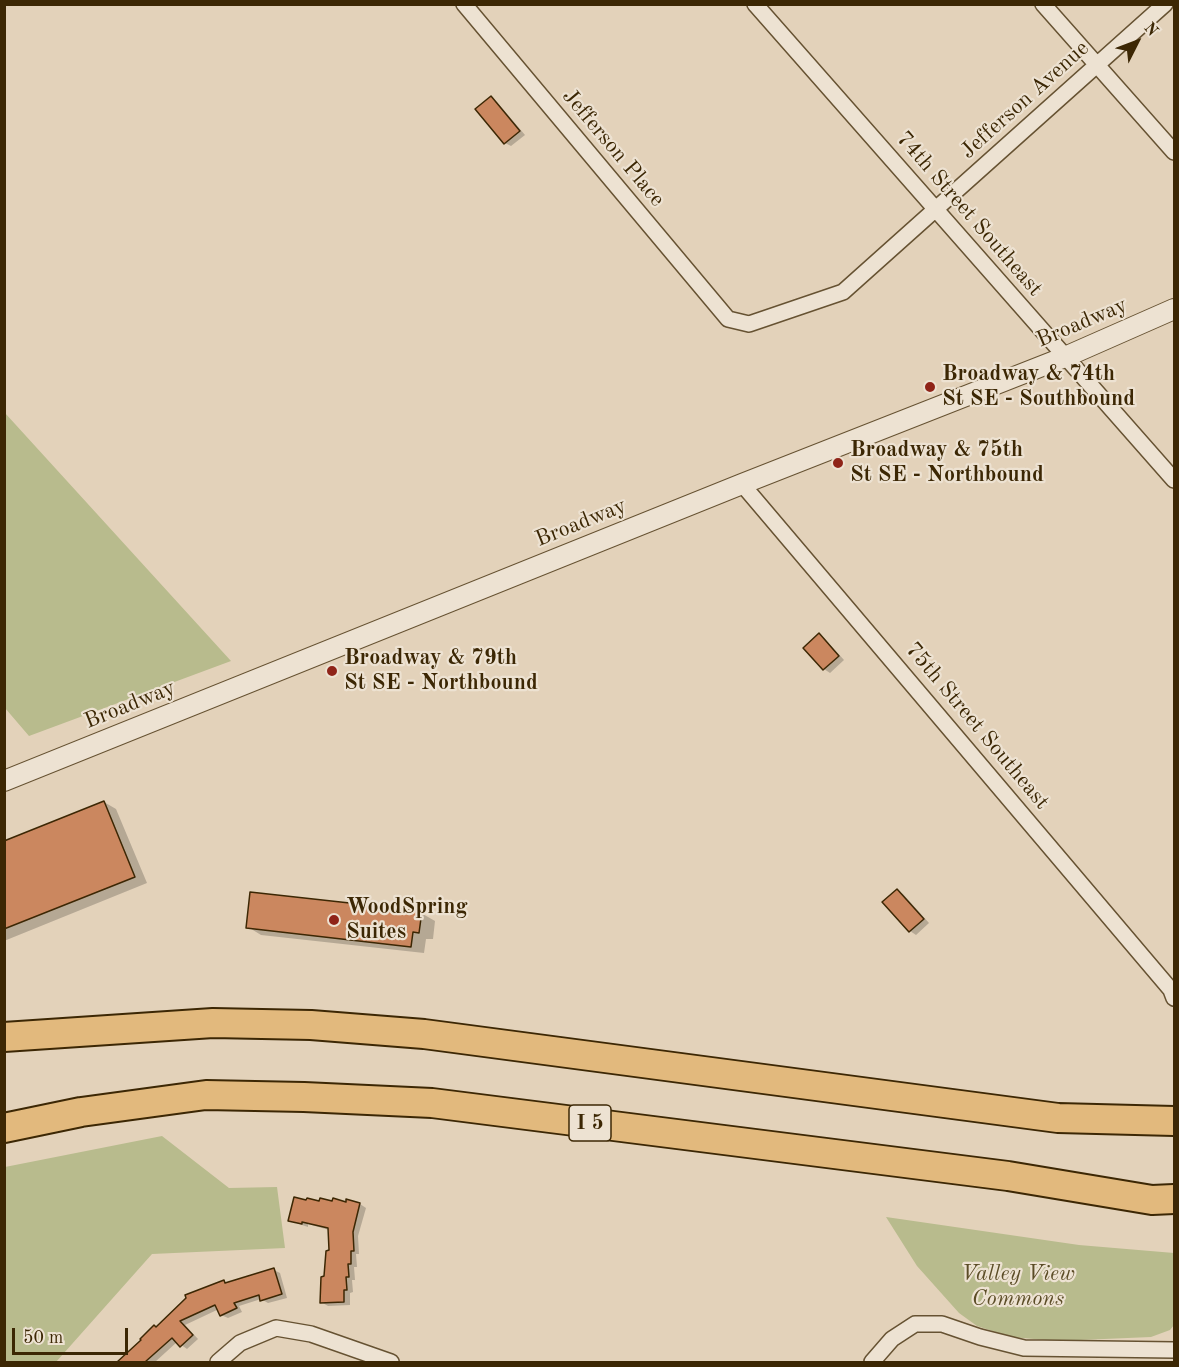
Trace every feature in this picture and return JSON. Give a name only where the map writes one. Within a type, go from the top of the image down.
[{"type":"highway","points":[[4,1037],[213,1023],[311,1025],[424,1034],[1058,1118],[1174,1121]]},
{"type":"highway","name":"I 5","points":[[4,1128],[81,1112],[206,1095],[432,1103],[1008,1176],[1152,1200],[1174,1199]]},
{"type":"street","name":"Jefferson Place","points":[[464,4],[728,319]]},
{"type":"street","name":"74th Street Southeast","points":[[755,4],[1174,480]]},
{"type":"street","points":[[1043,4],[1174,152]]},
{"type":"street","name":"Jefferson Avenue","points":[[728,319],[749,324],[843,292],[1165,4]]},
{"type":"street","name":"Broadway","points":[[4,781],[742,484],[1065,357],[1174,309]]},
{"type":"street","name":"75th Street Southeast","points":[[742,484],[1171,990],[1174,998]]},
{"type":"street","points":[[872,1362],[892,1339],[915,1324],[942,1324],[980,1337],[1024,1348],[1174,1350]]},
{"type":"street","points":[[218,1362],[240,1342],[276,1328],[311,1334],[392,1362]]},
{"type":"green space","points":[[4,413],[231,661],[29,736],[5,708]]},
{"type":"green space","points":[[162,1136],[229,1188],[277,1187],[285,1248],[152,1254],[56,1362],[5,1362],[5,1167]]},
{"type":"green space","name":"Valley View Commons","points":[[886,1217],[1079,1245],[1174,1253],[1174,1325],[1170,1330],[1151,1337],[1057,1341],[1011,1337],[977,1326],[959,1313],[917,1266]]},
{"type":"building","points":[[491,96],[520,131],[504,144],[475,109]]},
{"type":"building","points":[[819,633],[839,656],[823,670],[803,648]]},
{"type":"building","points":[[104,801],[135,877],[4,929],[4,841]]},
{"type":"building","points":[[897,889],[924,919],[909,932],[882,902]]},
{"type":"building","name":"WoodSpring Suites","points":[[250,892],[422,911],[419,933],[413,932],[411,947],[246,928]]},
{"type":"building","points":[[294,1197],[319,1201],[320,1198],[332,1201],[333,1198],[346,1202],[346,1199],[360,1203],[353,1232],[354,1251],[351,1251],[351,1264],[348,1264],[349,1277],[346,1277],[347,1290],[344,1290],[344,1302],[320,1303],[321,1277],[324,1276],[326,1251],[329,1250],[328,1228],[288,1221]]},
{"type":"building","points":[[274,1268],[282,1294],[260,1301],[259,1295],[234,1303],[237,1308],[220,1316],[215,1305],[180,1321],[193,1335],[180,1347],[172,1338],[145,1362],[117,1362],[154,1325],[156,1327],[186,1298],[185,1295],[224,1280],[225,1283]]},
{"type":"place","name":"Broadway & 74th St SE - Southbound","points":[[930,387]]},
{"type":"place","name":"Broadway & 75th St SE - Northbound","points":[[838,463]]},
{"type":"place","name":"Broadway & 79th St SE - Northbound","points":[[332,671]]},
{"type":"place","name":"WoodSpring Suites","points":[[334,920]]}]
